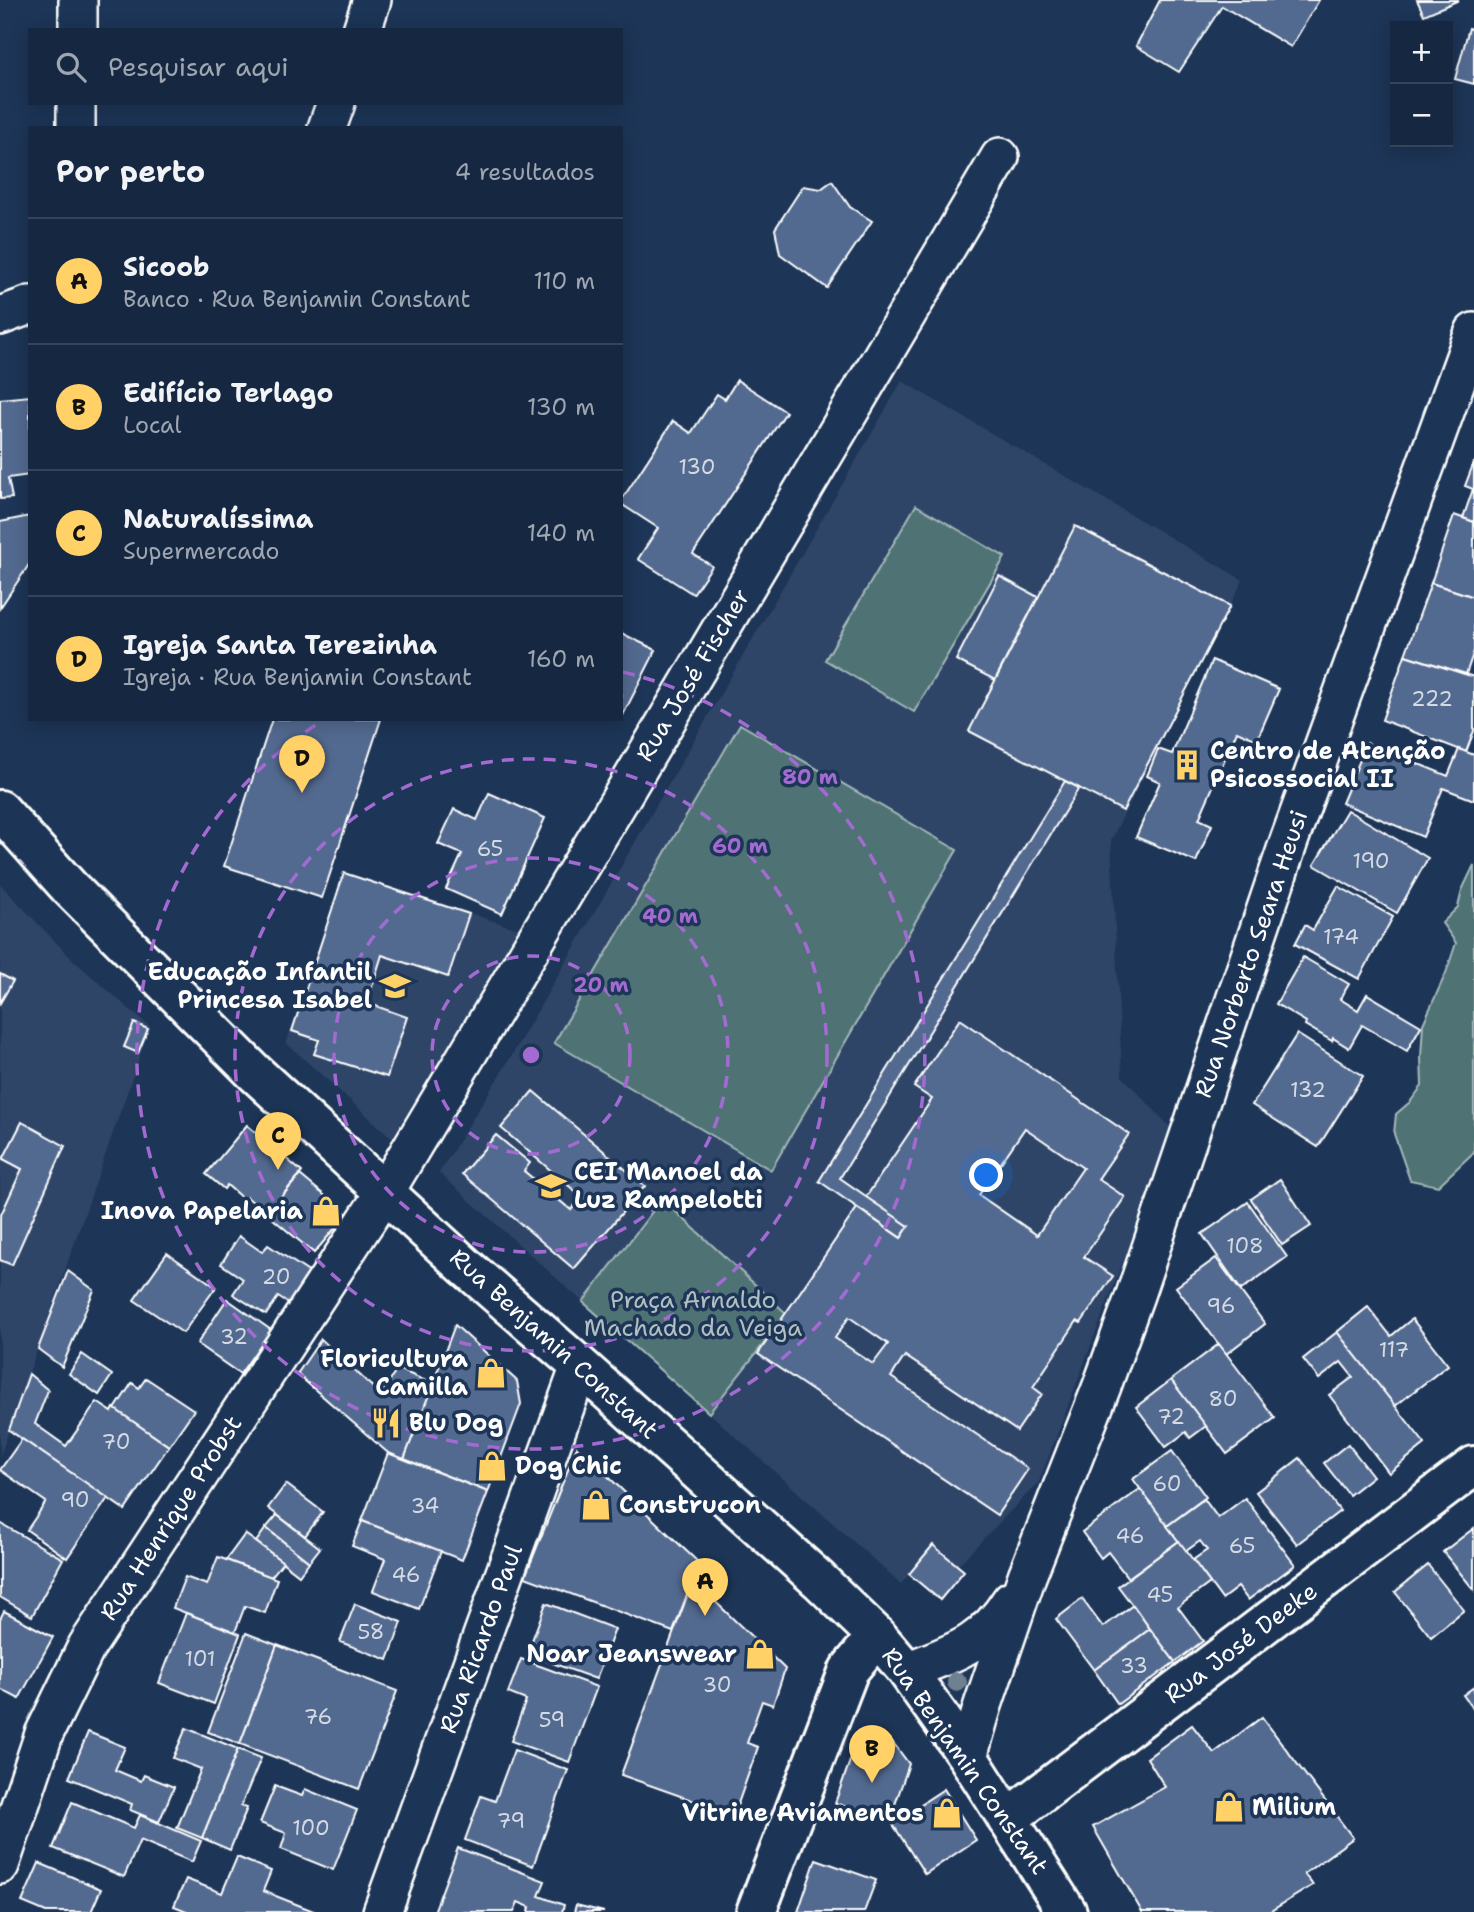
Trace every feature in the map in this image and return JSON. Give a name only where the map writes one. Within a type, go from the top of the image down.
[{"type":"main road","name":"Rua Benjamin Constant","points":[[0,810],[69,887],[255,1073],[467,1268],[819,1580],[877,1636],[907,1671],[968,1757],[1066,1912]]},
{"type":"main road","name":"Rua José Deeke","points":[[1007,1819],[1474,1466]]},
{"type":"main road","points":[[756,1912],[849,1670],[877,1636]]},
{"type":"street","points":[[78,0],[78,28]]},
{"type":"street","points":[[363,28],[372,0]]},
{"type":"street","points":[[76,105],[76,126]]},
{"type":"street","points":[[328,126],[335,105]]},
{"type":"street","name":"Rua José Fischer","points":[[385,1192],[1000,157]]},
{"type":"street","points":[[0,316],[28,306]]},
{"type":"street","name":"Rua Norberto Seara Heusi","points":[[968,1757],[1027,1576],[1131,1308],[1289,841],[1474,332]]},
{"type":"street","name":"Rua Henrique Probst","points":[[0,1865],[44,1734],[87,1646],[385,1192]]},
{"type":"street","name":"Rua Ricardo Paul","points":[[382,1912],[580,1366]]},
{"type":"street","name":"Rua Norberto Seara Heusi","points":[[907,1671],[957,1652],[983,1635],[1000,1618],[1027,1576]]},
{"type":"shaded area","points":[[902,381],[1243,580],[1111,840],[1122,1076],[1173,1130],[1039,1482],[957,1566],[933,1545],[901,1584],[709,1413],[787,1314],[662,1200],[583,1302],[439,1173],[509,1060]]},
{"type":"shaded area","name":"Educação Infantil Princesa Isabel","points":[[344,872],[518,929],[392,1138],[286,1043]]},
{"type":"shaded area","points":[[0,884],[73,960],[150,1027],[0,1456]]},
{"type":"green space","points":[[916,505],[1005,557],[914,712],[825,660]]},
{"type":"green space","points":[[740,724],[957,850],[771,1170],[554,1043]]},
{"type":"green space","points":[[1474,865],[1474,1152],[1438,1186],[1410,1180],[1394,1134],[1396,1114],[1422,1086],[1423,1024],[1456,943],[1442,923],[1458,907],[1462,890]]},
{"type":"green space","name":"Praça Arnaldo Machado da Veiga","points":[[662,1199],[787,1314],[709,1413],[583,1302]]},
{"type":"building","points":[[1160,0],[1319,0],[1291,47],[1222,6],[1179,72],[1136,46]]},
{"type":"building","points":[[1417,0],[1459,0],[1424,15]]},
{"type":"building","points":[[1469,28],[1474,30],[1474,84],[1455,79]]},
{"type":"building","points":[[832,181],[850,207],[872,221],[827,288],[780,254],[775,229],[803,186],[821,189]]},
{"type":"building","points":[[737,380],[786,412],[693,554],[712,566],[693,594],[638,559],[658,528],[623,505],[623,498],[673,421],[691,433],[717,394],[725,399]]},
{"type":"building","points":[[28,396],[28,475],[8,478],[12,498],[0,499],[0,399]]},
{"type":"building","points":[[1474,462],[1474,522],[1463,518],[1473,489],[1465,486]]},
{"type":"building","points":[[1454,515],[1474,522],[1474,597],[1431,583]]},
{"type":"building","points":[[28,516],[28,566],[0,608],[0,522]]},
{"type":"building","points":[[1075,526],[1230,606],[1123,811],[969,731]]},
{"type":"building","points":[[999,576],[1038,597],[995,680],[956,660]]},
{"type":"building","points":[[1431,583],[1474,597],[1474,651],[1466,674],[1405,655]]},
{"type":"building","points":[[623,634],[656,650],[623,715]]},
{"type":"building","points":[[1405,655],[1474,677],[1474,731],[1466,752],[1382,720]]},
{"type":"building","name":"Centro de Atenção Psicossocial II","points":[[1212,660],[1279,689],[1257,740],[1237,731],[1199,819],[1212,825],[1196,862],[1136,837],[1160,782],[1147,776],[1158,749],[1172,754]]},
{"type":"building","points":[[271,721],[380,721],[322,898],[224,866]]},
{"type":"building","points":[[1367,743],[1448,776],[1459,749],[1474,755],[1474,800],[1443,788],[1423,837],[1342,803]]},
{"type":"building","points":[[1065,781],[1079,788],[840,1178],[909,1226],[901,1238],[819,1181]]},
{"type":"building","points":[[489,793],[545,818],[502,914],[446,889],[462,854],[438,844],[454,809],[477,820]]},
{"type":"building","points":[[1347,810],[1428,858],[1397,913],[1314,865]]},
{"type":"building","points":[[344,873],[469,914],[448,977],[382,955],[367,1003],[407,1017],[387,1077],[314,1054],[319,1040],[292,1031]]},
{"type":"building","points":[[1338,886],[1393,917],[1359,979],[1295,944],[1305,925],[1313,930]]},
{"type":"building","points":[[1303,957],[1349,984],[1340,999],[1358,1010],[1367,994],[1421,1026],[1407,1051],[1362,1025],[1349,1048],[1305,1025],[1306,1022],[1276,1004]]},
{"type":"building","points":[[0,974],[13,981],[0,1003]]},
{"type":"building","points":[[960,1019],[1129,1134],[1098,1179],[1125,1197],[1084,1257],[1113,1276],[1081,1323],[1077,1321],[1033,1387],[1042,1394],[1017,1431],[905,1356],[891,1377],[1028,1469],[997,1515],[758,1354],[857,1208],[901,1238],[909,1226],[866,1197],[932,1099],[914,1087]],"holes":[[[1025,1128],[1083,1168],[1037,1235],[979,1195]],[[849,1317],[888,1344],[873,1364],[835,1338]]]},
{"type":"building","points":[[134,1023],[148,1029],[138,1053],[124,1047]]},
{"type":"building","points":[[1297,1034],[1363,1076],[1318,1147],[1252,1105]]},
{"type":"building","points":[[533,1091],[645,1186],[574,1269],[462,1174],[496,1135],[530,1163],[524,1171],[571,1210],[582,1197],[501,1128]]},
{"type":"building","points":[[22,1122],[65,1146],[12,1265],[0,1260],[0,1217],[22,1169],[3,1159]]},
{"type":"building","points":[[247,1125],[302,1172],[267,1214],[247,1197],[244,1200],[227,1185],[224,1189],[206,1174]]},
{"type":"building","points":[[300,1175],[347,1214],[314,1253],[267,1214]]},
{"type":"building","points":[[1280,1179],[1311,1226],[1282,1245],[1251,1199]]},
{"type":"building","points":[[1248,1202],[1287,1257],[1241,1290],[1202,1234]]},
{"type":"building","points":[[239,1236],[262,1252],[268,1245],[313,1275],[292,1306],[278,1297],[266,1315],[233,1294],[243,1279],[221,1264]]},
{"type":"building","points":[[167,1253],[216,1287],[183,1333],[134,1300]]},
{"type":"building","points":[[1216,1258],[1265,1324],[1226,1354],[1176,1287]]},
{"type":"building","points":[[68,1271],[94,1290],[62,1367],[38,1349]]},
{"type":"building","points":[[227,1299],[271,1330],[240,1374],[197,1344]]},
{"type":"building","points":[[1368,1307],[1391,1336],[1412,1319],[1448,1365],[1395,1406],[1337,1332]]},
{"type":"building","points":[[455,1325],[517,1381],[521,1404],[488,1492],[404,1459]]},
{"type":"building","points":[[1337,1332],[1425,1444],[1389,1473],[1329,1395],[1353,1377],[1341,1362],[1319,1379],[1303,1359]]},
{"type":"building","name":"Blu Dog","points":[[321,1339],[380,1394],[398,1369],[433,1384],[404,1459],[388,1453],[297,1374]]},
{"type":"building","points":[[1219,1344],[1275,1418],[1227,1454],[1171,1380]]},
{"type":"building","points":[[82,1354],[112,1375],[99,1395],[69,1374]]},
{"type":"building","points":[[29,1374],[48,1390],[35,1424],[66,1446],[97,1402],[112,1412],[114,1408],[169,1446],[125,1510],[9,1430]]},
{"type":"building","points":[[146,1378],[194,1410],[169,1446],[115,1409],[132,1383],[139,1388]]},
{"type":"building","points":[[1171,1380],[1206,1426],[1190,1438],[1186,1432],[1166,1447],[1136,1407]]},
{"type":"building","points":[[22,1439],[108,1498],[67,1558],[27,1530],[46,1502],[0,1470]]},
{"type":"building","points":[[1348,1444],[1373,1476],[1349,1495],[1324,1463]]},
{"type":"building","name":"Construcon","points":[[577,1447],[699,1563],[673,1632],[525,1577]]},
{"type":"building","points":[[1172,1451],[1206,1497],[1167,1526],[1133,1479]]},
{"type":"building","points":[[388,1453],[488,1492],[462,1560],[362,1521]]},
{"type":"building","points":[[1300,1458],[1340,1511],[1297,1544],[1256,1492]]},
{"type":"building","points":[[286,1484],[323,1512],[305,1536],[268,1508]]},
{"type":"building","points":[[1140,1489],[1179,1541],[1128,1578],[1108,1552],[1101,1558],[1082,1532]]},
{"type":"building","points":[[1245,1498],[1295,1565],[1248,1600],[1238,1587],[1222,1599],[1193,1560],[1207,1550],[1200,1541],[1186,1551],[1167,1526],[1204,1499],[1218,1518]]},
{"type":"building","points":[[277,1515],[320,1548],[309,1562],[266,1528]]},
{"type":"building","points":[[362,1521],[441,1551],[419,1609],[373,1591],[385,1559],[352,1546]]},
{"type":"building","points":[[0,1523],[63,1559],[32,1616],[0,1597]]},
{"type":"building","points":[[266,1528],[309,1562],[299,1575],[256,1542]]},
{"type":"building","points":[[1474,1528],[1474,1590],[1443,1552]]},
{"type":"building","points":[[245,1534],[283,1562],[271,1577],[226,1560]]},
{"type":"building","points":[[1179,1541],[1210,1583],[1178,1607],[1203,1641],[1175,1662],[1118,1586]]},
{"type":"building","points":[[933,1545],[964,1571],[940,1600],[909,1574]]},
{"type":"building","points":[[218,1557],[277,1579],[265,1613],[245,1606],[235,1632],[173,1608],[185,1577],[207,1585]]},
{"type":"building","points":[[1428,1565],[1464,1610],[1431,1637],[1395,1592]]},
{"type":"building","points":[[693,1580],[785,1669],[773,1705],[762,1701],[747,1743],[758,1747],[734,1815],[621,1775]]},
{"type":"building","points":[[1082,1599],[1103,1627],[1133,1605],[1150,1629],[1094,1670],[1056,1619]]},
{"type":"building","points":[[546,1603],[615,1629],[596,1679],[527,1654]]},
{"type":"building","points":[[355,1604],[402,1622],[388,1660],[340,1642]]},
{"type":"building","points":[[4,1611],[53,1637],[19,1699],[0,1689],[0,1619]]},
{"type":"building","points":[[186,1613],[240,1634],[214,1704],[159,1683]]},
{"type":"building","points":[[1150,1629],[1175,1662],[1118,1704],[1094,1670]]},
{"type":"building","points":[[246,1633],[277,1645],[240,1744],[208,1732]]},
{"type":"building","points":[[277,1645],[397,1691],[359,1789],[240,1744]]},
{"type":"building","points":[[521,1659],[597,1687],[569,1762],[511,1741],[526,1700],[508,1693]]},
{"type":"building","points":[[1474,1687],[1474,1710],[1463,1695]]},
{"type":"building","name":"Milium","points":[[1262,1717],[1353,1838],[1304,1874],[1313,1885],[1269,1912],[1142,1912],[1093,1827],[1165,1787],[1147,1758],[1192,1725],[1214,1753]]},
{"type":"building","points":[[186,1728],[238,1749],[202,1838],[177,1828],[201,1769],[173,1758]]},
{"type":"building","points":[[88,1732],[125,1747],[115,1770],[141,1781],[144,1775],[174,1787],[159,1822],[130,1810],[132,1804],[69,1778]]},
{"type":"building","points":[[880,1735],[891,1740],[909,1764],[889,1822],[835,1803],[855,1747]]},
{"type":"building","points":[[238,1749],[261,1758],[241,1806],[247,1808],[230,1850],[202,1838]]},
{"type":"building","points":[[514,1750],[568,1770],[533,1866],[465,1840],[481,1796],[495,1801]]},
{"type":"building","points":[[275,1786],[302,1796],[305,1789],[357,1810],[333,1870],[281,1849],[286,1833],[260,1823]]},
{"type":"building","points":[[944,1789],[976,1840],[925,1874],[892,1823]]},
{"type":"building","points":[[72,1802],[134,1828],[140,1815],[201,1841],[192,1862],[140,1840],[124,1877],[53,1848]]},
{"type":"building","points":[[458,1848],[545,1881],[539,1896],[564,1905],[562,1912],[529,1912],[530,1907],[518,1902],[514,1912],[434,1912]]},
{"type":"building","points":[[237,1857],[271,1871],[263,1891],[316,1912],[189,1912],[174,1906],[186,1879],[222,1893]]},
{"type":"building","points":[[816,1859],[876,1880],[864,1912],[798,1912]]},
{"type":"building","points":[[39,1863],[101,1889],[91,1912],[46,1912],[22,1902]]},
{"type":"building","points":[[576,1905],[604,1912],[574,1912]]},
{"type":"place","name":"Centro de Atenção Psicossocial II","points":[[1187,765]]},
{"type":"place","name":"Igreja Santa Terezinha","points":[[302,793]]},
{"type":"place","name":"Educação Infantil Princesa Isabel","points":[[395,986]]},
{"type":"place","name":"Naturalíssima","points":[[278,1170]]},
{"type":"place","name":"CEI Manoel da Luz Rampelotti","points":[[551,1186]]},
{"type":"place","name":"Inova Papelaria","points":[[326,1211]]},
{"type":"place","name":"Floricultura Camilla","points":[[491,1373]]},
{"type":"place","name":"Blu Dog","points":[[386,1423]]},
{"type":"place","name":"Dog Chic","points":[[492,1466]]},
{"type":"place","name":"Construcon","points":[[596,1505]]},
{"type":"place","name":"Sicoob","points":[[705,1616]]},
{"type":"place","name":"Noar Jeanswear","points":[[760,1654]]},
{"type":"place","name":"Edifício Terlago","points":[[872,1783]]},
{"type":"place","name":"Milium","points":[[1229,1807]]},
{"type":"place","name":"Vitrine Aviamentos","points":[[947,1813]]}]
